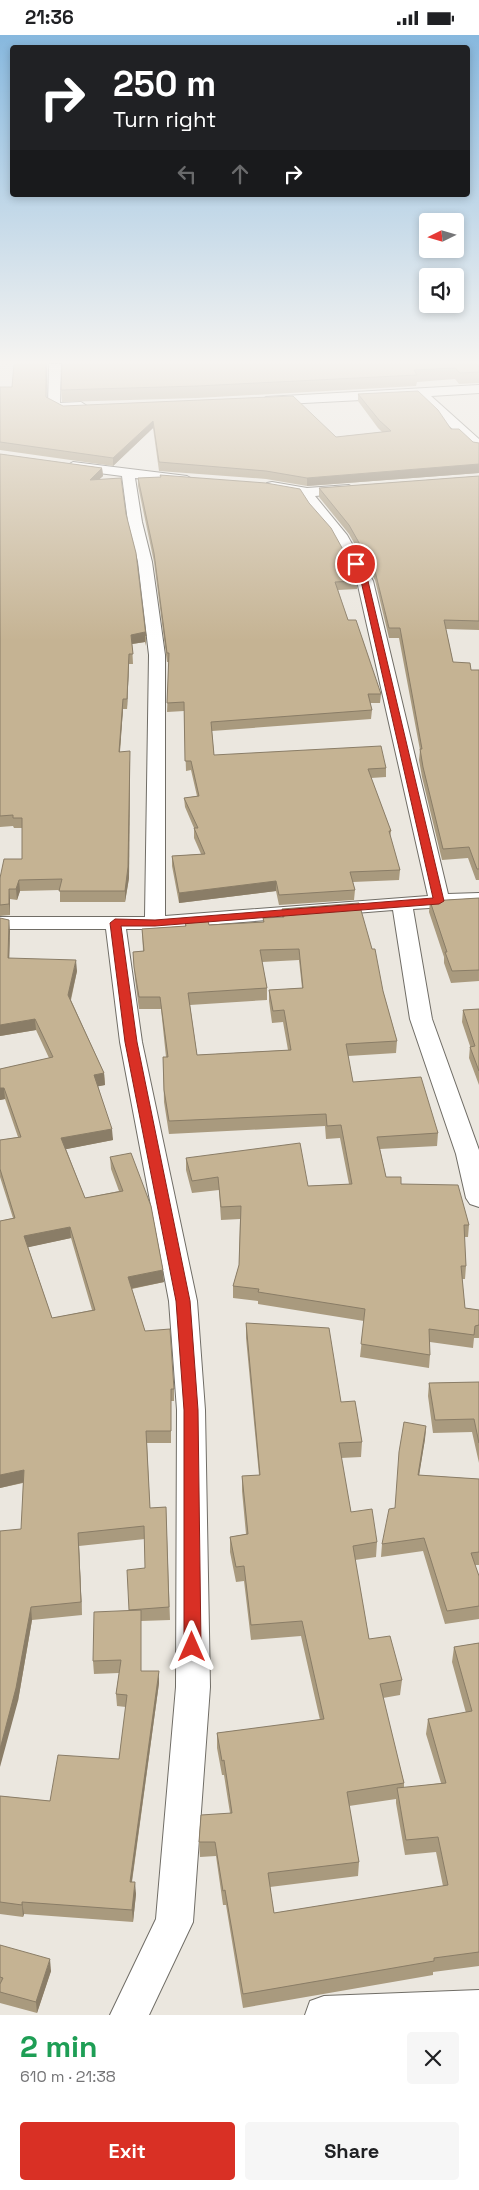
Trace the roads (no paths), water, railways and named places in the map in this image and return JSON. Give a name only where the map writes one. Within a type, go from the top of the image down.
[{"type":"street","points":[[62,465],[128,474],[205,481]]},
{"type":"street","points":[[128,474],[135,522],[145,562],[157,655],[155,923]]},
{"type":"street","points":[[257,485],[306,492],[360,489]]},
{"type":"street","points":[[306,492],[308,499],[334,527],[365,581],[439,901]]},
{"type":"street","points":[[0,923],[155,923],[402,903],[479,899]]},
{"type":"street","points":[[402,903],[421,1019],[468,1154],[479,1198]]},
{"type":"street","points":[[115,923],[131,1042],[183,1301],[191,1410],[193,1687],[174,1923],[129,2015]]},
{"type":"street","points":[[324,2015],[479,2009]]}]
